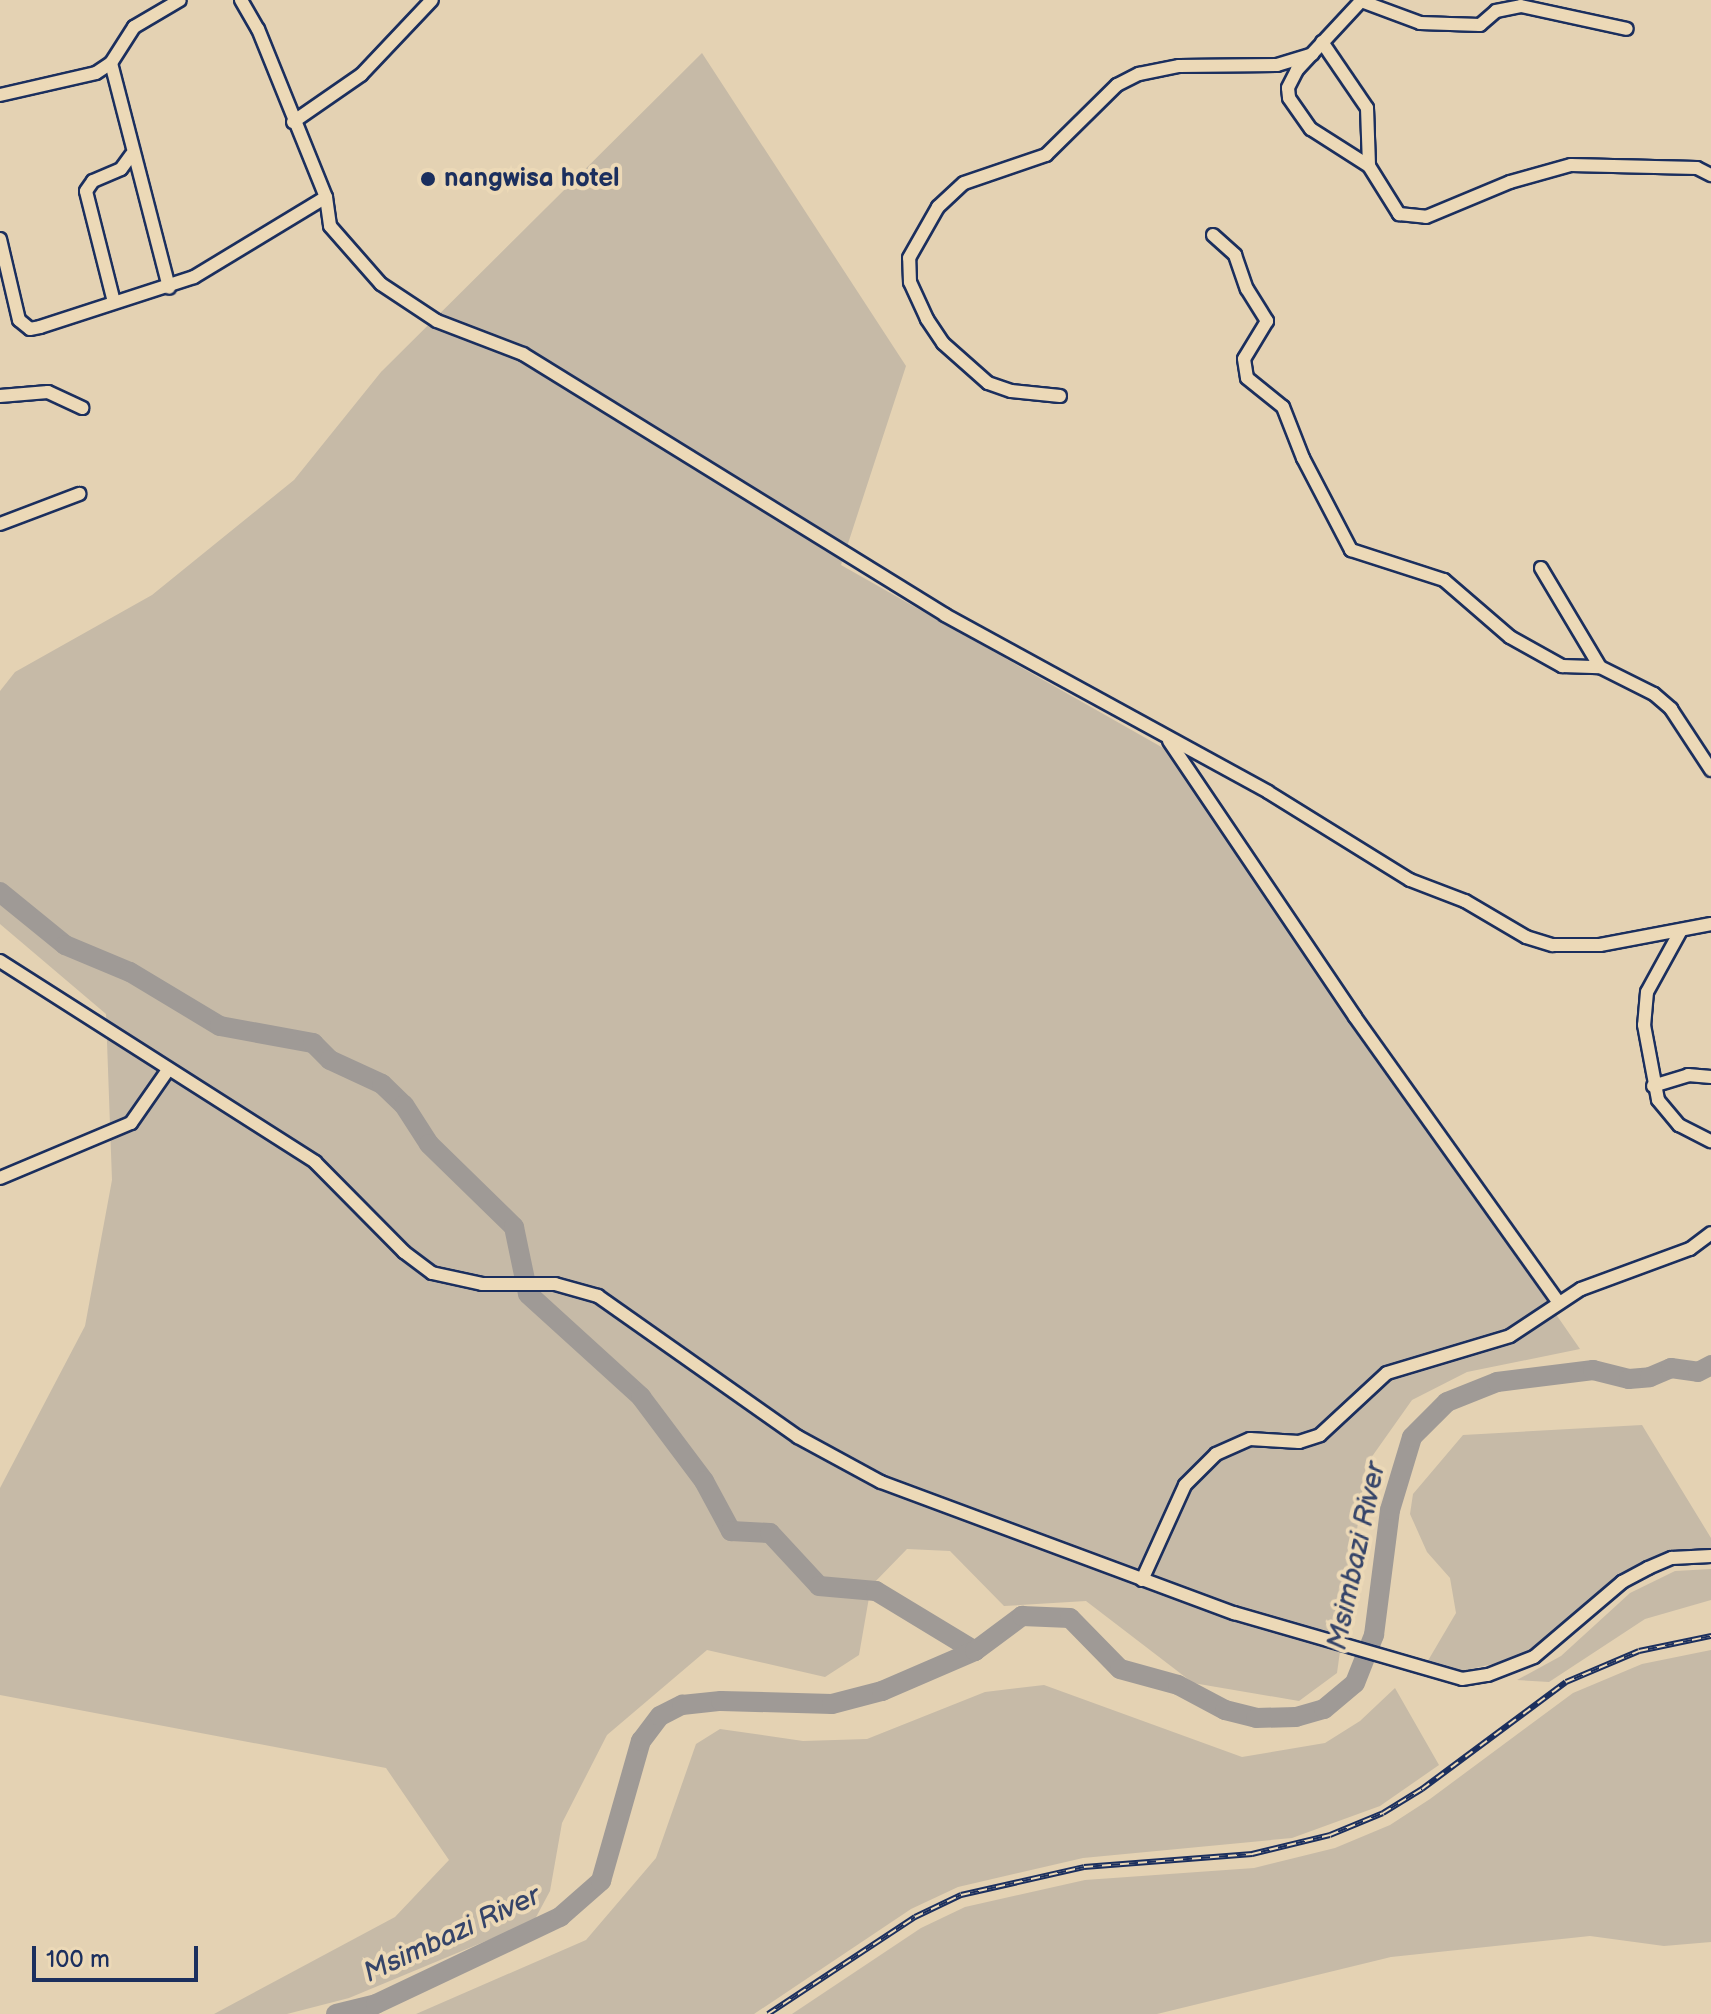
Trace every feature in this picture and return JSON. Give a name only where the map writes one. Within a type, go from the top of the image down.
[{"type":"street","points":[[0,95],[82,78],[111,63],[134,27],[180,0]]},
{"type":"street","points":[[241,0],[258,29],[293,122],[326,197],[330,226],[343,246],[381,284],[427,315],[523,354],[934,608],[1268,792],[1410,880],[1465,901],[1526,937],[1553,945],[1600,945],[1711,924]]},
{"type":"street","points":[[293,122],[361,75],[432,0]]},
{"type":"street","points":[[1369,166],[1311,129],[1289,98],[1291,80],[1361,0],[1420,23],[1480,25],[1496,11],[1521,6],[1627,29]]},
{"type":"street","points":[[1322,42],[1367,108],[1369,166],[1392,209],[1411,219],[1571,165],[1697,168],[1711,175]]},
{"type":"street","points":[[1060,396],[1011,391],[988,383],[943,343],[927,319],[910,282],[909,258],[938,207],[964,183],[1046,155],[1117,85],[1139,74],[1179,66],[1277,65],[1312,54]]},
{"type":"street","points":[[111,63],[131,155],[169,288]]},
{"type":"street","points":[[114,302],[86,191],[93,181],[121,169],[131,155]]},
{"type":"street","points":[[0,239],[24,326],[40,327],[114,302],[169,288],[238,253],[326,197]]},
{"type":"street","points":[[1213,235],[1235,255],[1247,289],[1267,321],[1244,359],[1247,378],[1283,407],[1303,458],[1351,550],[1444,580],[1510,637],[1562,666],[1600,667],[1640,685],[1671,709],[1711,770]]},
{"type":"street","points":[[0,396],[48,392],[82,408]]},
{"type":"street","points":[[0,524],[79,494]]},
{"type":"street","points":[[1541,568],[1600,667]]},
{"type":"street","points":[[1163,736],[1437,1135],[1559,1303]]},
{"type":"street","points":[[1680,932],[1647,992],[1644,1009],[1653,1086],[1662,1107],[1679,1125],[1711,1141]]},
{"type":"street","points":[[0,961],[315,1162],[404,1252],[432,1273],[505,1285],[539,1284],[575,1288],[626,1312],[798,1437],[881,1482],[1142,1580],[1342,1647],[1462,1679],[1500,1671],[1553,1645],[1635,1575],[1672,1558],[1711,1556]]},
{"type":"street","points":[[0,1178],[131,1123],[168,1070]]},
{"type":"street","points":[[1653,1086],[1688,1075],[1711,1077]]},
{"type":"street","points":[[1142,1580],[1185,1485],[1216,1454],[1250,1439],[1299,1442],[1320,1435],[1387,1373],[1409,1362],[1510,1336],[1609,1275],[1690,1249],[1711,1233]]},
{"type":"shaded area","points":[[702,53],[906,366],[841,565],[1165,749],[1580,1349],[1467,1372],[1412,1400],[1366,1465],[1337,1673],[1299,1701],[1193,1683],[1086,1601],[1004,1606],[950,1551],[907,1549],[871,1586],[859,1655],[825,1677],[707,1650],[607,1735],[562,1823],[550,1891],[534,1921],[349,1998],[287,2014],[214,2014],[395,1917],[449,1860],[386,1768],[0,1695],[0,1488],[85,1326],[112,1180],[106,1014],[0,924],[0,691],[15,672],[152,595],[294,480],[381,372]]},
{"type":"shaded area","points":[[1642,1425],[1711,1538],[1711,1548],[1670,1551],[1618,1576],[1548,1639],[1510,1660],[1462,1671],[1426,1664],[1456,1613],[1450,1578],[1427,1552],[1410,1514],[1413,1494],[1463,1435]]},
{"type":"shaded area","points":[[1711,1569],[1711,1600],[1645,1619],[1549,1682],[1517,1680],[1561,1656],[1630,1593],[1675,1571]]},
{"type":"shaded area","points":[[1711,1650],[1711,1942],[1664,1946],[1590,1936],[1391,1957],[1157,2014],[792,2014],[921,1928],[965,1907],[1085,1880],[1254,1868],[1335,1848],[1390,1825],[1430,1799],[1573,1693],[1642,1664]]},
{"type":"shaded area","points":[[1044,1685],[1242,1757],[1325,1743],[1360,1721],[1395,1688],[1439,1765],[1380,1806],[1292,1838],[1083,1858],[958,1887],[911,1909],[754,2014],[416,2014],[586,1940],[656,1858],[696,1744],[720,1729],[803,1741],[867,1739],[985,1692]]},
{"type":"waterway","points":[[0,892],[65,945],[130,972],[220,1026],[313,1043],[330,1060],[382,1084],[404,1105],[429,1144],[514,1227],[528,1294],[641,1397],[704,1481],[731,1531],[770,1533],[819,1586],[876,1591],[975,1651]]},
{"type":"waterway","name":"Msimbazi River","points":[[336,2014],[376,2004],[560,1917],[601,1881],[641,1741],[660,1716],[682,1705],[721,1701],[832,1704],[882,1691],[975,1651],[1022,1616],[1070,1618],[1120,1669],[1178,1685],[1225,1710],[1256,1718],[1296,1717],[1324,1709],[1355,1683],[1374,1635],[1390,1510],[1412,1437],[1447,1402],[1497,1382],[1593,1370],[1629,1379],[1650,1377],[1671,1368],[1698,1372],[1711,1365]]},
{"type":"railway","points":[[768,2014],[915,1917],[961,1895],[1084,1867],[1252,1854],[1330,1835],[1383,1813],[1422,1789],[1566,1682],[1639,1651],[1711,1636]]},
{"type":"place","name":"nangwisa hotel","points":[[428,179]]}]
